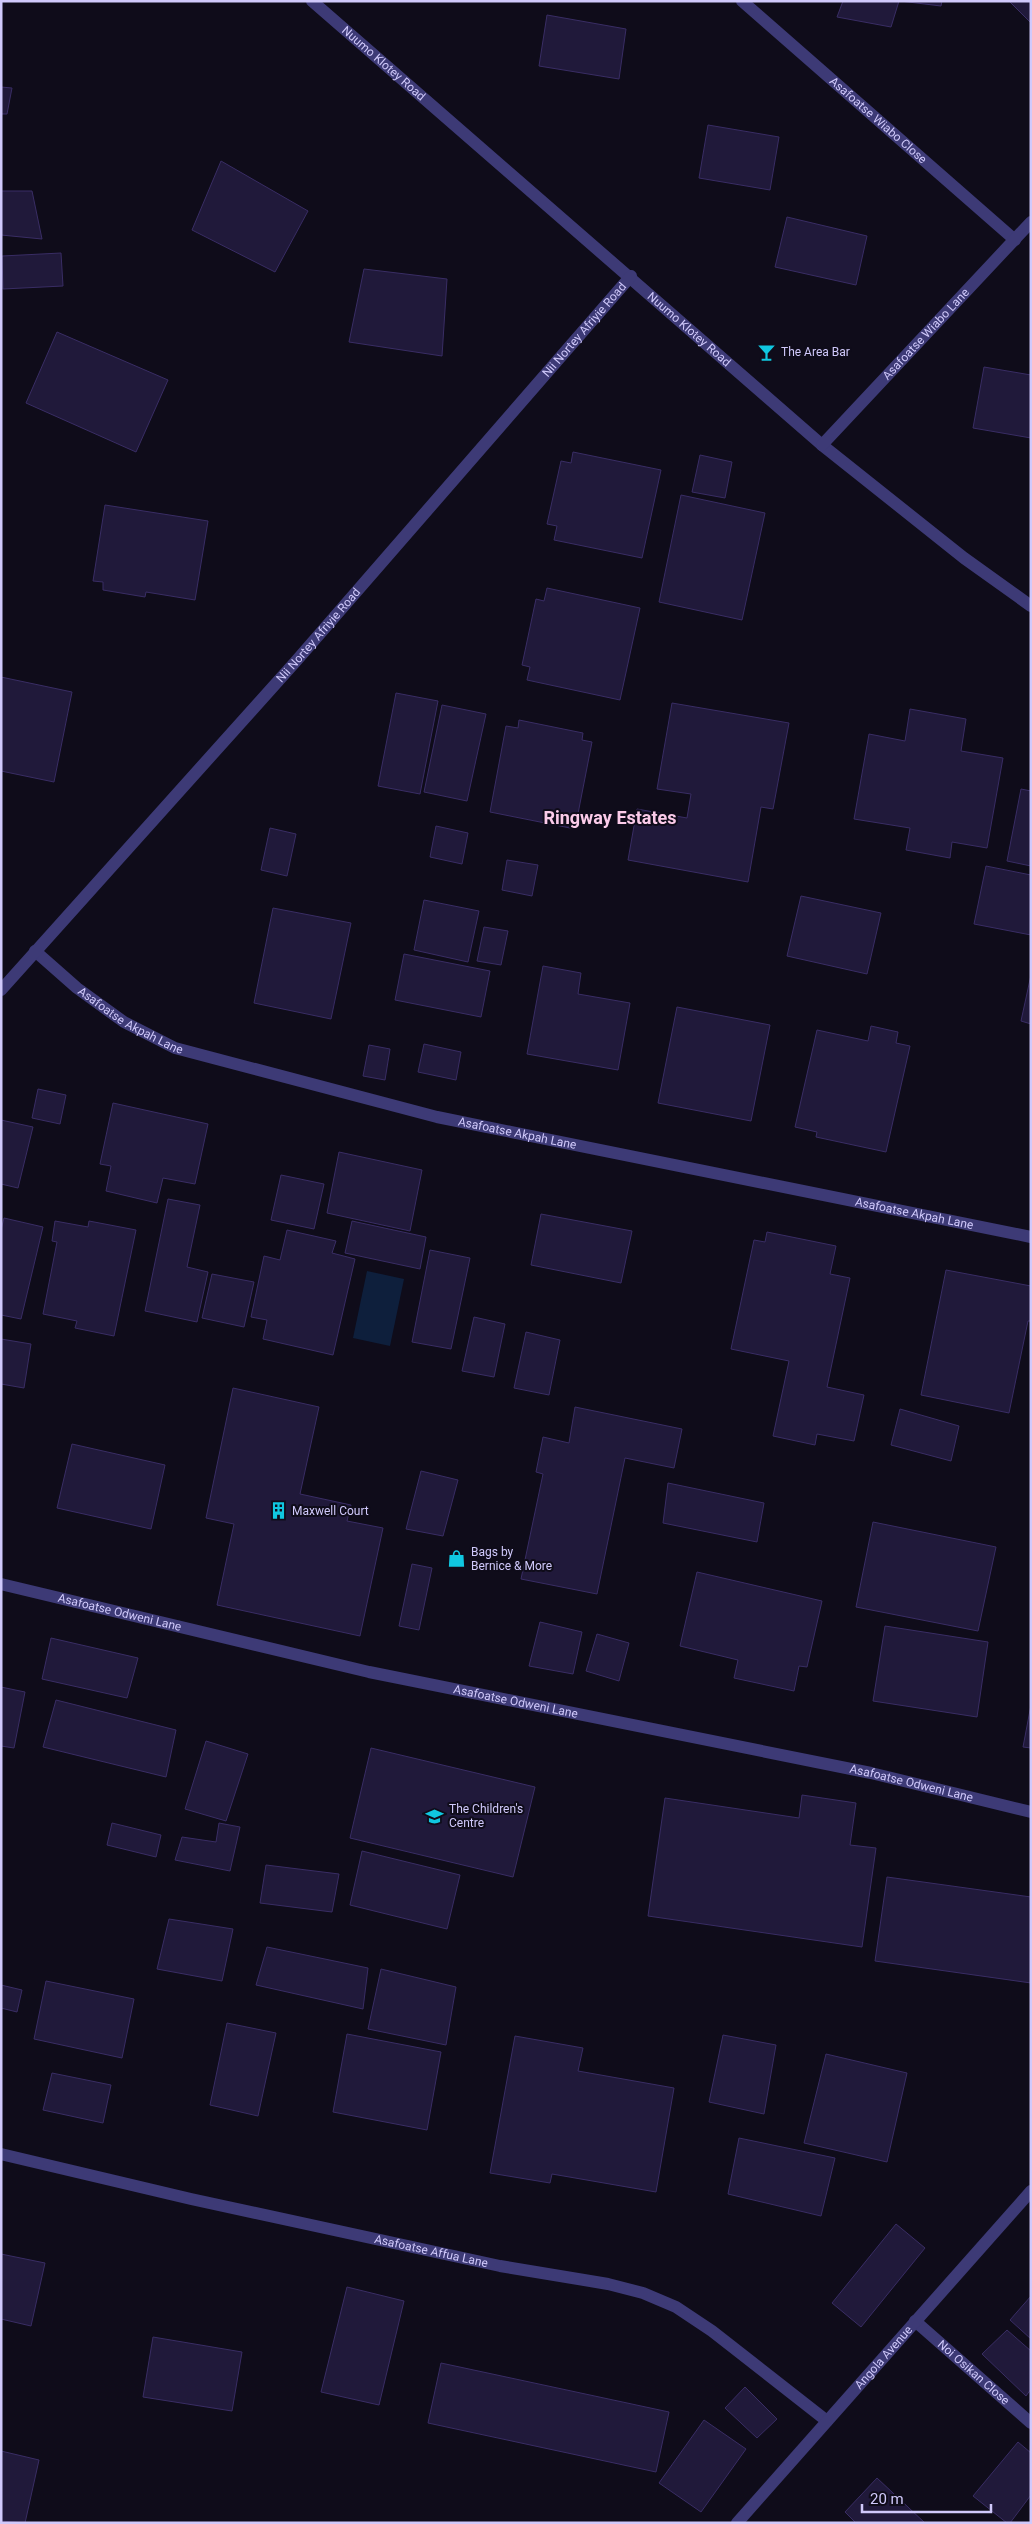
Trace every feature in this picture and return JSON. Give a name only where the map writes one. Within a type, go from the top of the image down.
[{"type":"street","name":"Nuumo Klotey Road","points":[[312,1],[631,276],[822,445],[964,558],[1031,606]]},
{"type":"street","name":"Asafoatse Wiabo Close","points":[[742,1],[1015,240]]},
{"type":"street","name":"Asafoatse Wiabo Lane","points":[[822,445],[1031,222]]},
{"type":"street","name":"Nii Nortey Afriyie Road","points":[[1,990],[297,660],[631,276]]},
{"type":"street","name":"Asafoatse Akpah Lane","points":[[35,951],[77,988],[124,1022],[176,1048],[437,1117],[1031,1237]]},
{"type":"street","name":"Asafoatse Odweni Lane","points":[[1,1584],[369,1672],[871,1773],[1031,1812]]},
{"type":"street","name":"Asafoatse Affua Lane","points":[[1,2154],[191,2199],[500,2266],[608,2284],[643,2293],[676,2307],[712,2331],[827,2420]]},
{"type":"street","name":"Angola Avenue","points":[[737,2523],[1031,2191]]},
{"type":"street","name":"Noi Osikan Close","points":[[915,2321],[1031,2423]]},
{"type":"water","points":[[367,1271],[404,1279],[390,1346],[353,1338]]},
{"type":"building","points":[[843,1],[899,1],[891,27],[837,17]]},
{"type":"building","points":[[900,1],[942,1],[941,6]]},
{"type":"building","points":[[1009,1],[1031,1],[1031,23]]},
{"type":"building","points":[[547,15],[626,29],[619,79],[539,66]]},
{"type":"building","points":[[1,87],[12,88],[7,114],[1,114]]},
{"type":"building","points":[[708,125],[779,137],[770,190],[699,178]]},
{"type":"building","points":[[221,161],[308,211],[275,272],[192,230]]},
{"type":"building","points":[[1,191],[32,191],[42,239],[1,235]]},
{"type":"building","points":[[787,217],[867,236],[856,285],[775,267]]},
{"type":"building","points":[[61,253],[63,286],[3,289],[2,256]]},
{"type":"building","points":[[364,269],[447,279],[442,356],[349,342]]},
{"type":"building","points":[[57,332],[168,380],[136,452],[26,403]]},
{"type":"building","points":[[984,367],[1031,375],[1031,438],[973,428]]},
{"type":"building","points":[[573,452],[661,470],[642,558],[554,540],[557,526],[547,524],[561,461],[571,463]]},
{"type":"building","points":[[700,455],[732,462],[725,498],[692,492]]},
{"type":"building","points":[[681,495],[765,513],[742,620],[659,602]]},
{"type":"building","points":[[105,505],[208,521],[195,600],[146,592],[145,597],[103,590],[103,582],[93,581]]},
{"type":"building","points":[[547,588],[640,608],[620,700],[527,680],[530,667],[522,665],[536,599],[544,601]]},
{"type":"building","points":[[1,677],[72,692],[54,782],[1,771]]},
{"type":"building","points":[[396,693],[438,701],[420,794],[378,786]]},
{"type":"building","points":[[672,703],[789,723],[773,809],[761,807],[748,882],[628,860],[637,809],[687,818],[691,794],[657,789]]},
{"type":"building","points":[[442,705],[486,714],[467,801],[424,792]]},
{"type":"building","points":[[910,709],[966,719],[961,751],[1003,758],[987,848],[952,842],[950,858],[906,850],[910,828],[854,819],[869,734],[905,741]]},
{"type":"building","points":[[519,720],[583,733],[582,740],[592,742],[575,829],[490,812],[506,726],[518,728]]},
{"type":"building","points":[[1021,789],[1031,791],[1031,866],[1007,861]]},
{"type":"building","points":[[436,826],[468,833],[462,864],[430,857]]},
{"type":"building","points":[[270,828],[296,834],[287,876],[261,870]]},
{"type":"building","points":[[507,860],[538,865],[532,896],[502,890]]},
{"type":"building","points":[[986,866],[1031,875],[1031,935],[974,924]]},
{"type":"building","points":[[801,896],[881,913],[867,974],[787,956]]},
{"type":"building","points":[[424,900],[479,911],[468,962],[414,950]]},
{"type":"building","points":[[273,908],[351,923],[331,1019],[254,1003]]},
{"type":"building","points":[[484,927],[508,931],[501,965],[477,961]]},
{"type":"building","points":[[404,954],[490,971],[481,1017],[395,1000]]},
{"type":"building","points":[[543,966],[581,973],[578,994],[630,1003],[618,1070],[527,1054]]},
{"type":"building","points":[[1031,975],[1031,1024],[1021,1021]]},
{"type":"building","points":[[677,1007],[770,1025],[751,1121],[658,1103]]},
{"type":"building","points":[[871,1026],[898,1032],[896,1043],[910,1046],[886,1152],[816,1137],[817,1132],[795,1127],[817,1030],[868,1041]]},
{"type":"building","points":[[424,1044],[461,1052],[456,1080],[418,1072]]},
{"type":"building","points":[[369,1045],[390,1049],[385,1080],[363,1076]]},
{"type":"building","points":[[38,1089],[66,1095],[60,1124],[32,1118]]},
{"type":"building","points":[[113,1103],[208,1124],[195,1184],[163,1178],[157,1203],[106,1191],[111,1166],[100,1164]]},
{"type":"building","points":[[1,1120],[33,1127],[18,1188],[1,1184]]},
{"type":"building","points":[[339,1152],[422,1170],[410,1231],[327,1213]]},
{"type":"building","points":[[281,1175],[324,1184],[314,1229],[271,1220]]},
{"type":"building","points":[[168,1199],[200,1205],[187,1267],[208,1272],[197,1322],[145,1311]]},
{"type":"building","points":[[541,1214],[632,1231],[621,1283],[531,1265]]},
{"type":"building","points":[[4,1218],[43,1227],[21,1319],[1,1315],[1,1230]]},
{"type":"building","points":[[55,1221],[88,1227],[89,1221],[136,1230],[114,1336],[75,1328],[77,1321],[43,1314],[57,1242],[52,1241]]},
{"type":"building","points":[[352,1221],[426,1237],[420,1269],[345,1253]]},
{"type":"building","points":[[287,1230],[336,1241],[332,1253],[355,1259],[333,1355],[263,1339],[267,1320],[251,1317],[264,1256],[280,1260]]},
{"type":"building","points":[[767,1232],[836,1246],[830,1274],[850,1278],[827,1387],[864,1395],[854,1441],[817,1434],[815,1445],[773,1436],[789,1361],[731,1349],[754,1240],[765,1242]]},
{"type":"building","points":[[430,1250],[470,1258],[451,1349],[412,1342]]},
{"type":"building","points":[[946,1270],[1031,1286],[1031,1321],[1028,1321],[1009,1413],[921,1395]]},
{"type":"building","points":[[212,1274],[254,1282],[244,1327],[202,1318]]},
{"type":"building","points":[[474,1317],[505,1324],[494,1377],[462,1371]]},
{"type":"building","points":[[526,1332],[560,1340],[549,1395],[514,1388]]},
{"type":"building","points":[[1,1339],[31,1344],[24,1388],[1,1384]]},
{"type":"building","name":"Maxwell Court","points":[[233,1388],[319,1407],[300,1494],[351,1505],[347,1521],[383,1528],[360,1636],[217,1605],[234,1524],[206,1518]]},
{"type":"building","points":[[575,1407],[682,1429],[674,1468],[625,1458],[597,1594],[521,1579],[543,1474],[536,1472],[543,1437],[569,1443]]},
{"type":"building","points":[[900,1409],[959,1426],[951,1461],[891,1445]]},
{"type":"building","points":[[72,1444],[165,1465],[151,1529],[57,1508]]},
{"type":"building","points":[[421,1471],[458,1480],[443,1536],[406,1529]]},
{"type":"building","points":[[668,1483],[764,1503],[757,1542],[663,1523]]},
{"type":"building","points":[[873,1522],[996,1547],[978,1631],[856,1607]]},
{"type":"building","points":[[412,1564],[432,1568],[419,1630],[399,1626]]},
{"type":"building","points":[[697,1572],[822,1601],[807,1667],[799,1666],[794,1691],[734,1678],[738,1660],[680,1646]]},
{"type":"building","points":[[540,1622],[582,1632],[573,1674],[529,1666]]},
{"type":"building","points":[[885,1626],[988,1642],[977,1717],[873,1701]]},
{"type":"building","points":[[597,1634],[629,1643],[619,1681],[586,1671]]},
{"type":"building","points":[[51,1638],[138,1658],[127,1698],[42,1679]]},
{"type":"building","points":[[1,1687],[25,1692],[14,1748],[1,1746]]},
{"type":"building","points":[[56,1700],[176,1730],[166,1777],[43,1747]]},
{"type":"building","points":[[1031,1705],[1031,1748],[1023,1747]]},
{"type":"building","points":[[206,1741],[248,1754],[226,1821],[185,1809]]},
{"type":"building","points":[[371,1748],[535,1787],[513,1877],[350,1838]]},
{"type":"building","points":[[802,1795],[856,1803],[850,1845],[876,1848],[862,1947],[648,1916],[665,1798],[799,1818]]},
{"type":"building","points":[[112,1823],[161,1835],[156,1857],[107,1845]]},
{"type":"building","points":[[219,1823],[240,1827],[230,1871],[175,1860],[182,1837],[216,1842]]},
{"type":"building","points":[[362,1851],[460,1875],[447,1929],[350,1905]]},
{"type":"building","points":[[266,1865],[339,1874],[332,1912],[260,1903]]},
{"type":"building","points":[[887,1877],[1031,1897],[1031,1983],[875,1961]]},
{"type":"building","points":[[169,1919],[233,1929],[222,1981],[157,1969]]},
{"type":"building","points":[[267,1947],[368,1968],[363,2009],[256,1985]]},
{"type":"building","points":[[381,1969],[456,1987],[446,2045],[368,2029]]},
{"type":"building","points":[[46,1981],[134,1999],[122,2058],[34,2039]]},
{"type":"building","points":[[1,1985],[22,1990],[17,2012],[1,2008]]},
{"type":"building","points":[[227,2023],[276,2033],[258,2116],[210,2105]]},
{"type":"building","points":[[347,2034],[441,2052],[427,2130],[333,2112]]},
{"type":"building","points":[[723,2035],[776,2045],[764,2114],[709,2102]]},
{"type":"building","points":[[515,2036],[583,2048],[578,2071],[674,2088],[656,2192],[552,2174],[550,2183],[490,2173]]},
{"type":"building","points":[[826,2054],[907,2073],[887,2162],[804,2143]]},
{"type":"building","points":[[52,2073],[111,2085],[103,2123],[43,2110]]},
{"type":"building","points":[[739,2138],[835,2158],[821,2216],[728,2194]]},
{"type":"building","points":[[896,2224],[925,2248],[861,2327],[832,2303]]},
{"type":"building","points":[[1,2254],[45,2263],[31,2326],[1,2319]]},
{"type":"building","points":[[347,2287],[404,2301],[379,2405],[321,2392]]},
{"type":"building","points":[[1031,2296],[1031,2339],[1010,2320]]},
{"type":"building","points":[[1007,2330],[1031,2351],[1031,2389],[1026,2396],[982,2354]]},
{"type":"building","points":[[153,2337],[242,2352],[232,2411],[143,2397]]},
{"type":"building","points":[[441,2363],[669,2412],[656,2472],[428,2423]]},
{"type":"building","points":[[745,2387],[777,2419],[757,2438],[725,2408]]},
{"type":"building","points":[[704,2420],[746,2449],[701,2512],[659,2483]]},
{"type":"building","points":[[1018,2442],[1031,2453],[1031,2495],[1010,2523],[1007,2523],[973,2496]]},
{"type":"building","points":[[1,2451],[39,2460],[25,2523],[1,2521]]},
{"type":"building","points":[[877,2478],[925,2523],[856,2523],[845,2512]]},
{"type":"place","name":"The Area Bar","points":[[767,352]]},
{"type":"place","name":"Maxwell Court","points":[[278,1511]]},
{"type":"place","name":"Bags by Bernice & More","points":[[457,1559]]},
{"type":"place","name":"The Children's Centre","points":[[435,1816]]},
{"type":"district","name":"Ringway Estates","points":[[610,817]]}]
